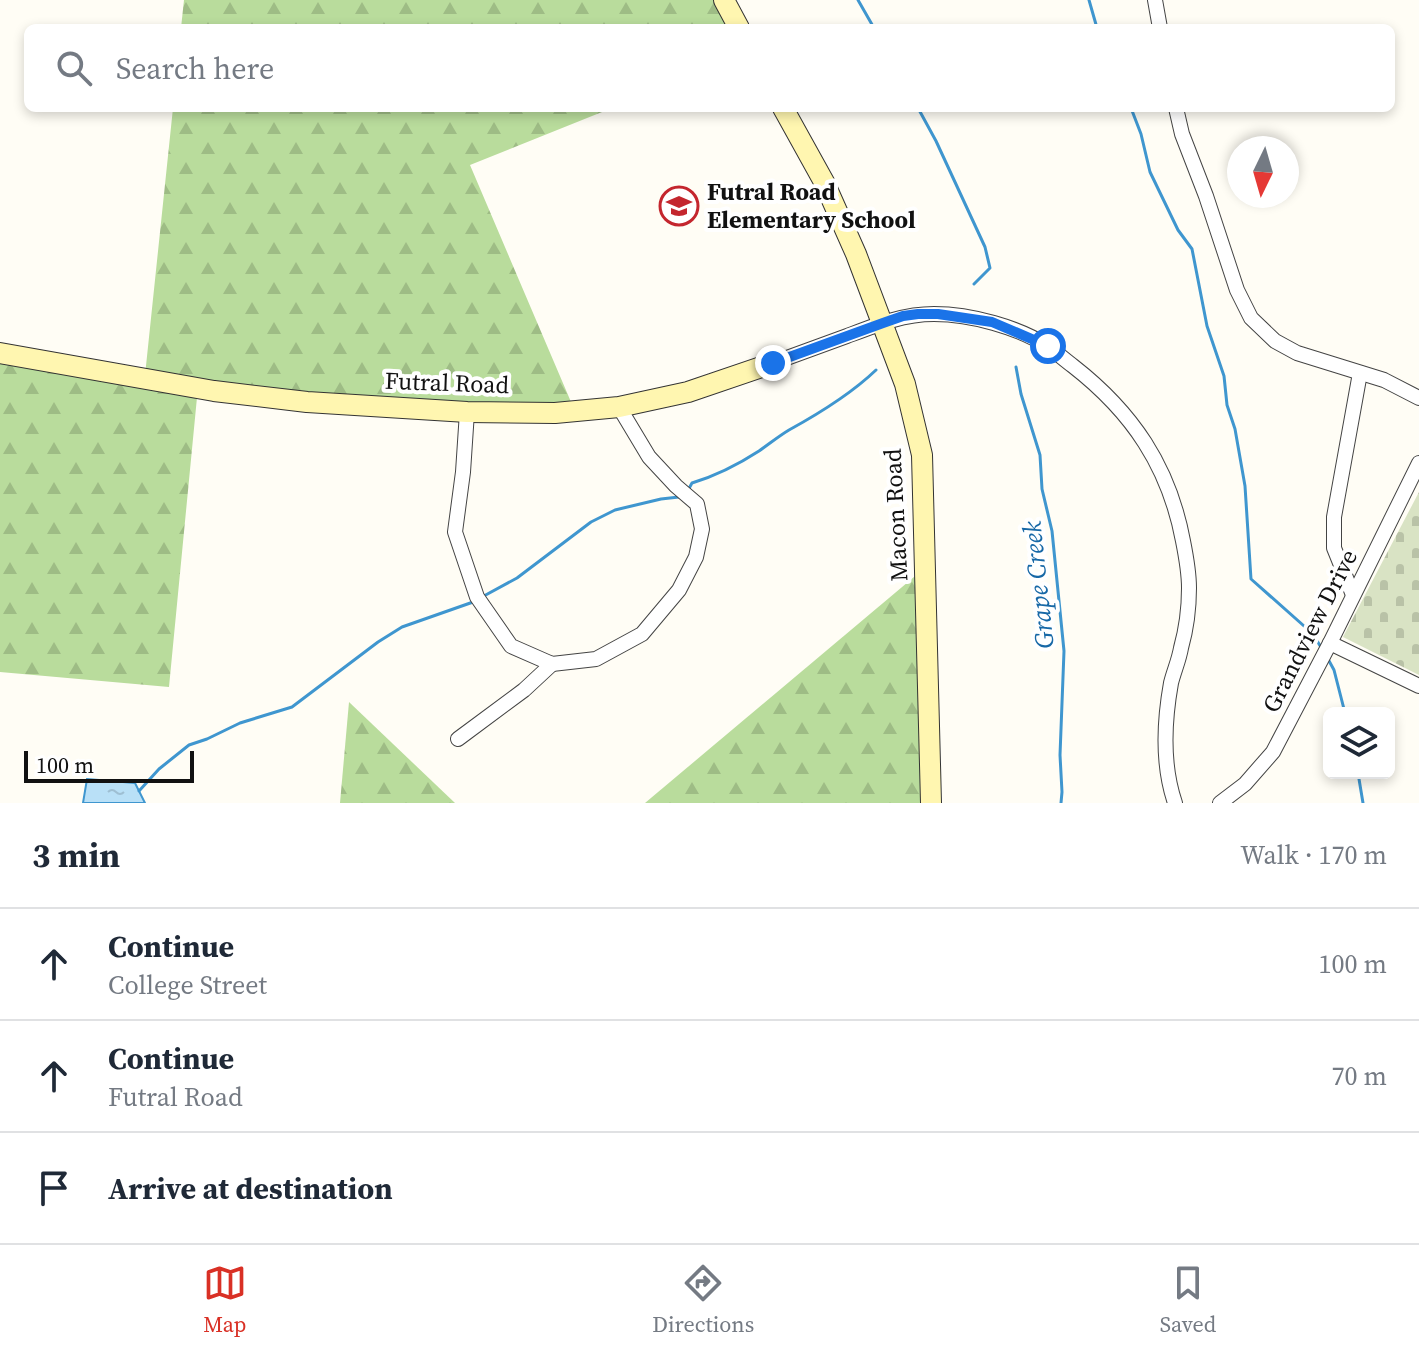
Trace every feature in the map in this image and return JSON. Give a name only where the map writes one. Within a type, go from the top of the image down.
[{"type":"street","points":[[724,0],[737,24]]},
{"type":"street","points":[[1155,0],[1159,24]]},
{"type":"street","name":"Macon Road","points":[[785,112],[824,182],[856,254],[905,384],[922,455],[931,803]]},
{"type":"street","points":[[1177,112],[1237,290],[1251,318],[1262,331],[1297,353],[1384,380],[1419,398]]},
{"type":"street","name":"Futral Road","points":[[0,353],[214,391],[307,402],[467,412],[555,413],[619,407],[688,392],[903,316],[938,314],[992,322],[1048,346],[1100,387],[1128,417],[1162,473],[1179,519],[1189,589],[1182,648],[1172,682],[1165,743],[1170,790],[1175,803]]},
{"type":"street","points":[[1353,595],[1334,548],[1334,517],[1360,373]]},
{"type":"street","points":[[467,412],[455,532],[459,547],[477,597],[511,646],[552,664],[596,659],[642,634],[679,590],[696,557],[702,529],[697,504],[649,457],[619,407]]},
{"type":"street","name":"Grandview Drive","points":[[1220,803],[1245,784],[1273,752],[1419,463]]},
{"type":"street","points":[[1330,643],[1419,686]]},
{"type":"street","points":[[458,739],[524,690],[552,664]]},
{"type":"green space","points":[[184,0],[724,0],[739,24],[181,24]]},
{"type":"green space","points":[[173,112],[602,112],[470,165],[574,409],[198,387],[169,687],[0,672],[0,353],[144,385]]},
{"type":"green space","points":[[1419,492],[1419,675],[1343,637]]},
{"type":"green space","points":[[933,561],[937,803],[645,803]]},
{"type":"green space","points":[[349,702],[455,803],[340,803]]},
{"type":"water","points":[[87,779],[135,783],[145,803],[83,803]]},
{"type":"waterway","name":"Grape Creek","points":[[858,0],[872,24]]},
{"type":"waterway","points":[[1089,0],[1096,24]]},
{"type":"waterway","name":"Grape Creek","points":[[920,112],[985,247],[990,268],[974,284]]},
{"type":"waterway","points":[[1133,112],[1150,172],[1178,230],[1192,249],[1207,326],[1224,376],[1227,405],[1235,429],[1245,486],[1251,579],[1313,634],[1322,649]]},
{"type":"waterway","name":"Grape Creek","points":[[1016,367],[1040,455],[1042,489],[1052,531],[1064,651],[1061,803]]},
{"type":"waterway","points":[[687,492],[692,483],[743,460],[824,410],[876,370]]},
{"type":"waterway","points":[[482,597],[517,578],[591,522],[615,510],[679,497]]},
{"type":"waterway","points":[[139,791],[159,769],[189,745],[240,723],[292,707],[402,627],[476,601]]},
{"type":"waterway","points":[[1328,659],[1343,707]]},
{"type":"waterway","points":[[1359,779],[1363,803]]},
{"type":"place","name":"Futral Road Elementary School","points":[[679,206]]},
{"type":"route","points":[[773,363],[903,316],[918,314],[992,322],[1048,346]]}]
